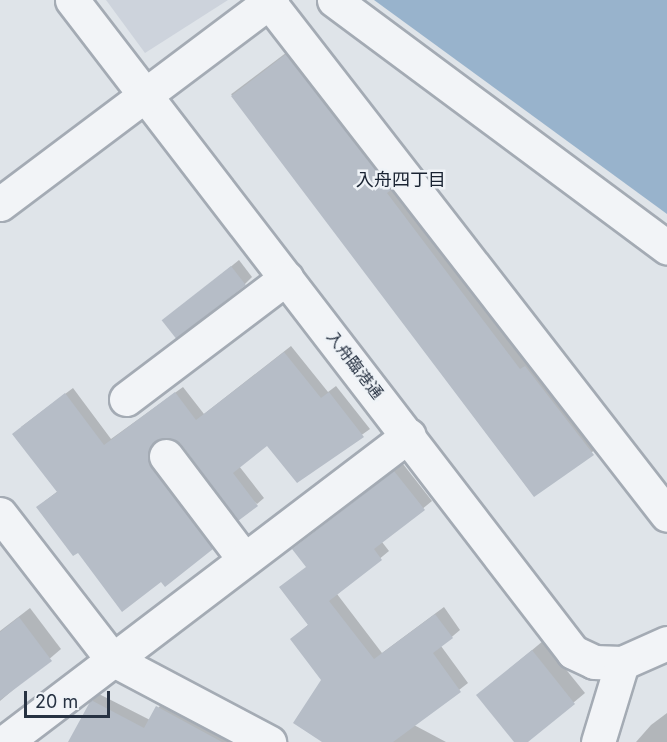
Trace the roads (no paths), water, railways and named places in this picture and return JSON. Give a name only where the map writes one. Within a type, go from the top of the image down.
[{"type":"street","name":"入舟臨港通","points":[[72,0],[409,435],[573,652],[594,662],[622,663],[664,649]]},
{"type":"street","points":[[334,0],[667,247]]},
{"type":"street","points":[[0,204],[144,93],[271,1],[667,515]]},
{"type":"street","points":[[126,399],[286,278]]},
{"type":"street","points":[[5,742],[112,658],[409,435]]},
{"type":"street","points":[[166,456],[244,559]]},
{"type":"street","points":[[0,514],[112,658],[269,742]]},
{"type":"street","points":[[598,742],[622,663]]},
{"type":"water","points":[[374,0],[667,0],[667,214]]},
{"type":"district","name":"入舟四丁目","points":[[401,180]]}]
